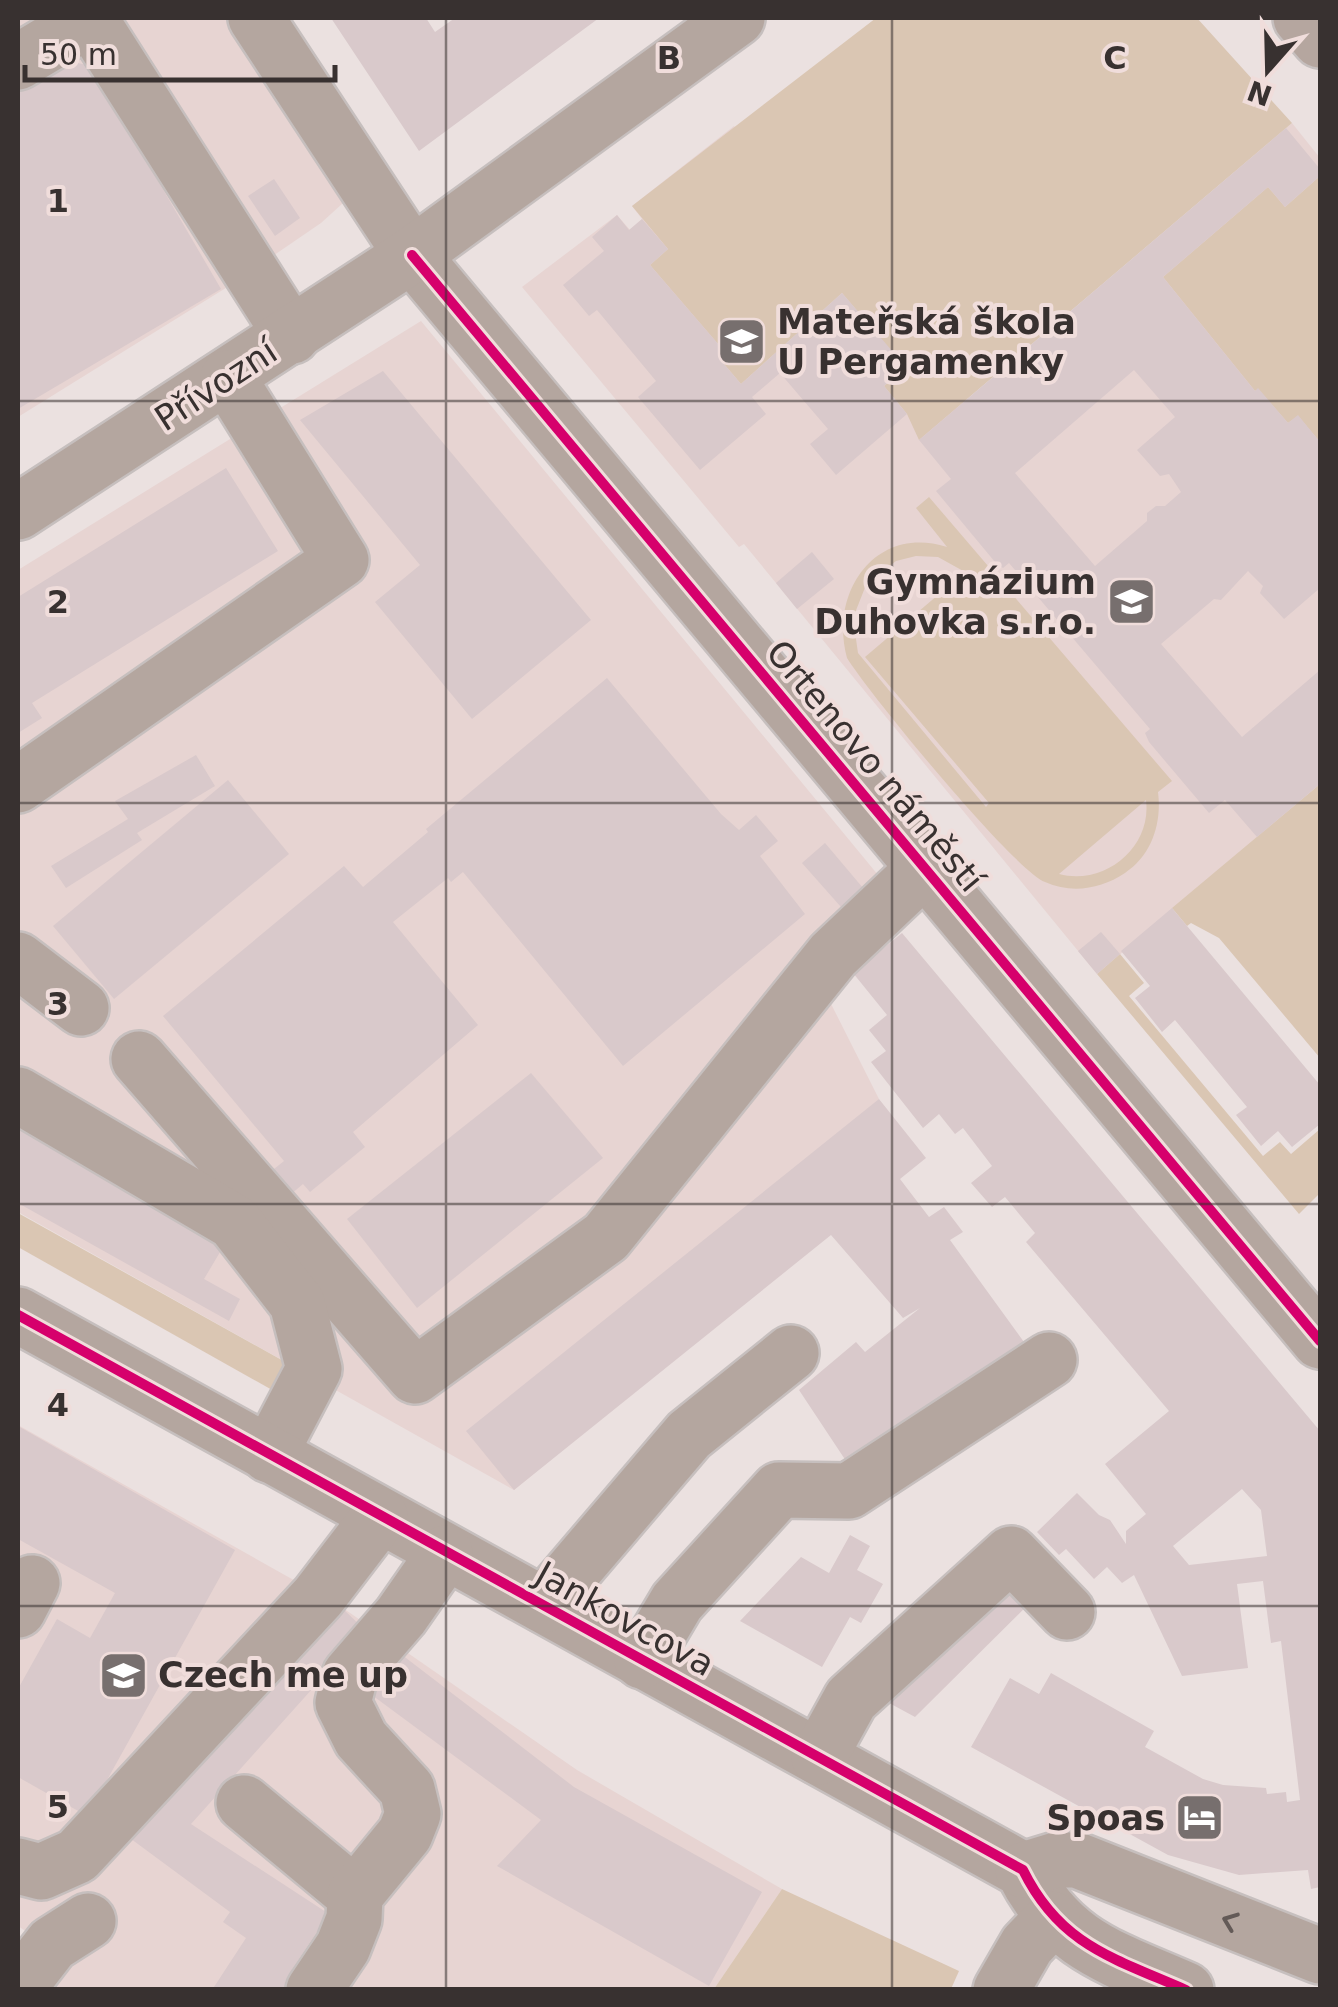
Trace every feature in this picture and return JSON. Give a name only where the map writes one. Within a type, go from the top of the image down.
[{"type":"main road","points":[[1302,18],[1320,40]]},
{"type":"street","name":"Ortenovo náměstí","points":[[256,18],[412,256],[924,869],[1312,1314]]},
{"type":"street","points":[[412,256],[738,18]]},
{"type":"street","points":[[18,62],[90,19],[292,336]]},
{"type":"street","name":"Přívozní","points":[[18,512],[412,256]]},
{"type":"street","points":[[18,786],[342,560],[228,378]]},
{"type":"street","points":[[139,1059],[415,1376],[606,1237],[833,954],[924,869]]},
{"type":"street","points":[[18,960],[81,1008]]},
{"type":"street","points":[[18,1096],[234,1222],[297,1303],[314,1368],[269,1455]]},
{"type":"street","name":"Jankovcova","points":[[18,1315],[1023,1870],[1052,1918],[1068,1934],[1186,1990]]},
{"type":"street","points":[[544,1605],[689,1434],[791,1353]]},
{"type":"street","points":[[642,1660],[678,1602],[779,1490],[850,1490],[1049,1360]]},
{"type":"street","points":[[18,1866],[41,1872],[78,1856],[318,1597],[380,1516]]},
{"type":"street","points":[[314,1990],[343,1946],[354,1919],[355,1895],[404,1834],[412,1814],[407,1789],[361,1739],[343,1702],[350,1676],[401,1616],[445,1553]]},
{"type":"street","points":[[818,1757],[851,1698],[1011,1554],[1067,1612]]},
{"type":"street","points":[[244,1803],[355,1895]]},
{"type":"street","points":[[1023,1870],[1056,1860],[1078,1860],[1320,1956]]},
{"type":"street","points":[[1001,1990],[1027,1945],[1052,1918]]},
{"type":"street","points":[[18,1988],[52,1944],[88,1921]]},
{"type":"shaded area","points":[[18,18],[238,18],[353,194],[321,223],[229,286],[18,417]]},
{"type":"shaded area","points":[[876,18],[1197,18],[1292,123],[919,440],[907,414],[884,386],[905,367],[842,293],[741,384],[718,357],[724,351],[650,265],[668,249],[632,206]]},
{"type":"shaded area","points":[[1292,123],[1320,158],[1320,784],[1097,974],[744,544],[739,547],[522,287],[617,215],[630,230],[642,219],[632,206],[734,126],[966,401]]},
{"type":"shaded area","points":[[1320,176],[1320,442],[1298,416],[1288,423],[1258,389],[1255,391],[1163,277],[1268,187],[1285,207]]},
{"type":"shaded area","points":[[421,321],[902,904],[822,986],[879,1099],[653,1376],[514,1490],[18,1212],[18,570]]},
{"type":"shaded area","points":[[929,497],[1172,781],[1158,792],[1156,827],[1148,848],[1125,873],[1096,886],[1066,888],[1045,882],[1028,870],[943,779],[847,658],[845,610],[863,570],[879,555],[898,546],[921,542],[947,547],[916,508]],"holes":[[[916,556],[938,557],[965,572],[865,657],[989,803],[986,807],[858,653],[853,618],[866,585],[896,561]],[[1146,800],[1141,833],[1122,859],[1093,874],[1059,874]]]},
{"type":"shaded area","points":[[1320,784],[1320,1058],[1219,938],[1191,923],[1187,926],[1172,908]]},
{"type":"shaded area","points":[[1120,954],[1144,983],[1129,996],[1263,1156],[1280,1142],[1291,1154],[1320,1129],[1320,1193],[1299,1214],[1097,974]]},
{"type":"shaded area","points":[[18,1213],[296,1368],[281,1395],[18,1247]]},
{"type":"shaded area","points":[[18,1425],[340,1606],[577,1770],[782,1889],[714,1989],[18,1990],[36,1938],[18,1926]]},
{"type":"shaded area","points":[[782,1889],[959,1971],[951,1989],[714,1989]]},
{"type":"building","points":[[331,18],[426,18],[435,32],[455,18],[599,18],[419,151]]},
{"type":"building","points":[[69,61],[91,66],[221,289],[18,409],[18,93]]},
{"type":"building","points":[[1286,128],[1320,169],[1320,176],[1285,207],[1268,187],[1163,277],[1255,391],[1258,388],[1288,423],[1298,415],[1320,442],[1320,588],[1284,619],[1260,593],[1263,586],[1248,571],[1221,600],[1214,599],[1161,644],[1242,737],[1320,670],[1320,784],[1257,837],[1225,800],[1209,813],[1149,742],[1145,733],[1150,729],[1009,563],[1003,568],[995,562],[936,491],[951,479],[919,440]],"holes":[[[1134,370],[1175,417],[1137,450],[1160,476],[1169,474],[1181,492],[1165,506],[1156,506],[1147,513],[1147,521],[1095,566],[1015,473]]]},
{"type":"building","points":[[274,179],[300,218],[275,236],[248,196]]},
{"type":"building","points":[[617,215],[629,230],[642,219],[668,249],[650,265],[725,352],[718,357],[741,384],[842,293],[906,367],[884,386],[907,414],[836,475],[810,444],[828,429],[780,373],[752,397],[766,414],[700,470],[638,397],[656,381],[597,310],[589,316],[563,285],[604,251],[592,237]]},
{"type":"building","points":[[383,371],[591,620],[472,719],[375,602],[420,565],[300,420]]},
{"type":"building","points":[[226,468],[278,551],[32,703],[42,718],[18,733],[18,597]]},
{"type":"building","points":[[812,552],[834,579],[797,609],[776,583]]},
{"type":"building","points":[[607,678],[721,814],[739,830],[756,815],[778,841],[760,856],[805,914],[623,1066],[463,872],[451,882],[448,878],[393,922],[478,1025],[353,1132],[365,1147],[310,1192],[303,1184],[284,1200],[264,1177],[284,1161],[163,1016],[344,866],[363,887],[428,832],[426,829]]},
{"type":"building","points":[[196,755],[215,786],[137,833],[142,840],[66,888],[51,866],[128,819],[115,801]]},
{"type":"building","points":[[228,780],[289,854],[114,999],[53,926]]},
{"type":"building","points":[[825,843],[863,888],[841,907],[802,863]]},
{"type":"building","points":[[1172,908],[1320,1085],[1320,1124],[1292,1147],[1278,1131],[1261,1146],[1236,1115],[1247,1107],[1175,1020],[1162,1032],[1135,998],[1150,986],[1121,951]]},
{"type":"building","points":[[1101,932],[1120,954],[1097,974],[1078,951]]},
{"type":"building","points":[[902,933],[1320,1431],[1320,1887],[1311,1889],[1308,1870],[1239,1875],[1168,1855],[971,1747],[1010,1678],[1039,1694],[1051,1673],[1154,1731],[1145,1747],[1203,1779],[1223,1785],[1266,1788],[1267,1794],[1286,1792],[1287,1802],[1300,1800],[1281,1641],[1271,1643],[1263,1581],[1237,1584],[1248,1668],[1182,1676],[1134,1575],[1122,1583],[1107,1567],[1094,1579],[1066,1549],[1059,1555],[1037,1532],[1077,1493],[1099,1515],[1110,1520],[1126,1544],[1126,1531],[1146,1514],[1105,1464],[1169,1411],[1026,1242],[1035,1233],[1005,1197],[992,1207],[971,1183],[992,1166],[963,1128],[955,1134],[939,1114],[923,1128],[871,1062],[886,1051],[869,1030],[887,1015],[853,973]],"holes":[[[1242,1489],[1261,1510],[1267,1556],[1189,1565],[1173,1546]]]},
{"type":"building","points":[[531,1073],[603,1158],[417,1308],[347,1219]]},
{"type":"building","points":[[879,1099],[926,1158],[900,1179],[929,1217],[944,1207],[963,1232],[950,1240],[1029,1349],[850,1467],[799,1390],[856,1342],[865,1352],[920,1308],[903,1318],[831,1235],[514,1490],[466,1431]]},
{"type":"building","points":[[18,1115],[229,1237],[204,1279],[240,1299],[229,1321],[18,1203]]},
{"type":"building","points":[[18,1426],[235,1550],[87,1816],[18,1777],[18,1689],[57,1619],[90,1638],[115,1593],[18,1539]]},
{"type":"building","points":[[850,1535],[870,1546],[857,1570],[883,1584],[861,1623],[850,1617],[822,1667],[740,1621],[801,1557],[829,1573]]},
{"type":"building","points":[[1009,1569],[1035,1598],[915,1717],[880,1698]]},
{"type":"building","points":[[340,1606],[365,1630],[191,1824],[329,1914],[292,1969],[298,1973],[287,1990],[212,1990],[246,1938],[223,1922],[230,1912],[123,1833]]},
{"type":"building","points":[[393,1648],[574,1787],[762,1892],[709,1986],[497,1866],[541,1820],[361,1687]]},
{"type":"cycle path","points":[[412,255],[1320,1341]]},
{"type":"cycle path","points":[[18,1315],[1023,1870],[1054,1916],[1091,1946],[1186,1990]]},
{"type":"place","name":"Mateřská škola U Pergamenky","points":[[742,342]]},
{"type":"place","name":"Gymnázium Duhovka s.r.o.","points":[[1131,602]]},
{"type":"place","name":"Czech me up","points":[[123,1675]]},
{"type":"place","name":"Spoas","points":[[1200,1818]]}]
